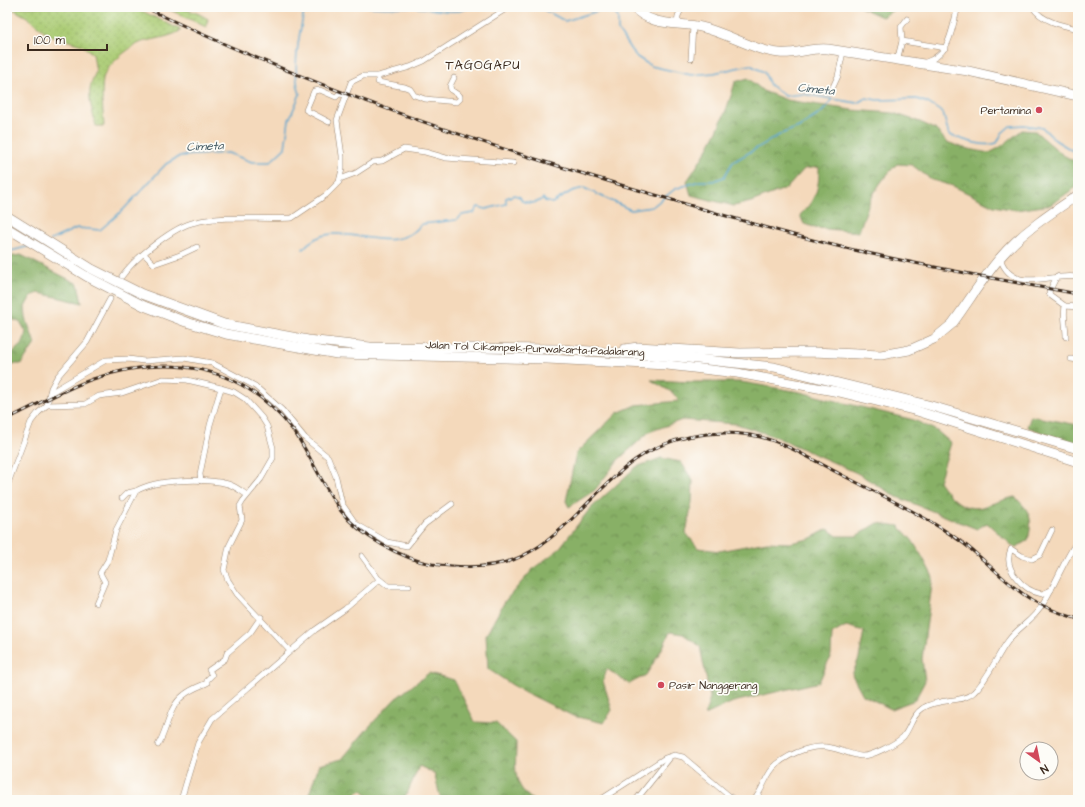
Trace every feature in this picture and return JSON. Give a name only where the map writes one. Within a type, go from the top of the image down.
[{"type":"highway","points":[[633,7],[652,20],[677,25],[693,26],[729,36],[774,52],[790,53],[820,48],[923,63],[994,76],[1078,96]]},
{"type":"highway","points":[[605,352],[638,347],[740,353],[814,352],[881,355],[910,350],[934,339],[952,324],[1000,258],[1035,224],[1078,195]]},
{"type":"highway","name":"Jalan Tol Cikampek–Purwakarta–Padalarang","points":[[7,216],[89,273],[224,324],[308,340],[370,346],[561,349],[678,357],[774,367],[928,405],[1078,449]]},
{"type":"highway","name":"Jalan Tol Cikampek–Purwakarta–Padalarang","points":[[7,228],[89,273],[144,306],[186,322],[226,334],[337,354],[547,359],[666,365],[737,373],[832,390],[917,411],[1078,462]]},
{"type":"street","points":[[122,276],[128,268],[161,240],[194,222],[231,218],[292,218],[301,214],[334,189],[340,179],[342,156],[337,120],[351,82],[357,78],[378,76],[410,67],[424,61],[509,7]]},
{"type":"street","points":[[677,25],[678,16],[682,7]]},
{"type":"street","points":[[923,63],[940,56],[946,48],[958,7]]},
{"type":"street","points":[[1033,7],[1039,15],[1057,23],[1078,29]]},
{"type":"street","points":[[897,60],[902,41],[901,27],[907,19]]},
{"type":"street","points":[[691,59],[693,26]]},
{"type":"street","points":[[902,41],[946,48]]},
{"type":"street","points":[[832,89],[838,76],[843,52]]},
{"type":"street","points":[[378,76],[378,82],[405,87],[410,89],[414,95],[425,99],[457,102],[460,99],[460,96],[451,90],[450,86],[454,78]]},
{"type":"street","points":[[329,122],[306,110],[314,91],[320,90],[336,97],[339,94],[346,95]]},
{"type":"street","points":[[340,179],[356,173],[373,162],[382,161],[404,149],[425,152],[446,158],[513,163]]},
{"type":"street","points":[[144,254],[152,262],[156,263],[180,255],[197,247]]},
{"type":"street","points":[[1000,258],[1010,274],[1020,279],[1036,280],[1056,276],[1078,277]]},
{"type":"street","points":[[1056,276],[1049,292],[1050,295],[1065,306],[1078,307]]},
{"type":"street","points":[[7,486],[31,422],[47,405],[50,393],[57,377],[87,342],[110,299]]},
{"type":"street","points":[[1065,306],[1064,314],[1066,337]]},
{"type":"street","points":[[50,393],[106,360],[128,359],[144,361],[184,358],[202,360],[222,367],[255,386],[282,410],[305,438],[328,457],[336,477],[338,491],[345,509],[356,524],[371,534],[387,542],[407,546],[425,524],[452,504]]},
{"type":"street","points":[[1071,359],[1078,360]]},
{"type":"street","points":[[47,405],[85,404],[99,396],[122,393],[163,380],[187,380],[234,392],[245,399],[262,418],[270,434],[274,448],[272,463],[262,479],[247,495],[240,506],[242,520],[229,546],[224,570],[228,580],[237,594],[261,617],[290,651]]},
{"type":"street","points":[[201,481],[200,474],[210,425],[221,388]]},
{"type":"street","points":[[122,498],[127,493],[161,483],[201,481],[228,484],[247,495]]},
{"type":"street","points":[[96,603],[105,582],[100,573],[108,560],[116,530],[136,491]]},
{"type":"street","points":[[1051,590],[1042,594],[1029,589],[1014,575],[1008,564],[1007,557],[1011,549],[1022,556],[1032,559],[1040,555],[1052,530]]},
{"type":"street","points":[[754,800],[771,770],[789,756],[799,751],[825,746],[857,756],[870,755],[903,737],[907,733],[911,720],[923,708],[937,701],[963,699],[970,695],[982,681],[1009,640],[1034,618],[1078,540]]},
{"type":"street","points":[[362,556],[379,580],[388,586],[408,586]]},
{"type":"street","points":[[181,800],[198,743],[212,718],[256,682],[290,651],[379,580]]},
{"type":"street","points":[[158,745],[164,735],[176,704],[184,695],[207,683],[207,680],[212,675],[209,670],[225,659],[227,654],[250,633],[261,617]]},
{"type":"street","points":[[600,800],[665,758],[674,755],[683,757],[734,800]]},
{"type":"street","points":[[636,800],[666,761],[674,755]]},
{"type":"green space","points":[[9,7],[134,7],[181,30],[169,36],[146,41],[134,46],[127,50],[114,62],[105,74],[102,85],[104,126],[96,126],[90,99],[91,86],[96,72],[93,54],[82,45],[49,35],[27,17]]},
{"type":"green space","points":[[164,7],[181,8],[197,13],[208,19],[206,27]]},
{"type":"green space","points":[[860,7],[895,7],[895,9],[882,17]]},
{"type":"green space","points":[[748,78],[763,91],[787,100],[852,110],[893,113],[920,122],[935,129],[947,142],[964,148],[989,153],[999,148],[1022,130],[1035,131],[1063,155],[1078,163],[1078,186],[1050,205],[1016,210],[994,206],[953,186],[932,180],[912,165],[897,164],[889,172],[873,195],[859,232],[817,228],[804,224],[800,215],[810,204],[816,194],[819,167],[804,169],[787,188],[751,202],[734,206],[691,195],[687,181],[716,134],[727,108],[735,82]]},
{"type":"green space","points":[[21,255],[78,284],[82,303],[39,293],[31,296],[25,307],[26,318],[35,344],[21,364],[11,364],[8,357],[23,343],[26,332],[21,323],[7,317],[7,257]]},
{"type":"green space","points":[[651,380],[741,382],[800,392],[914,420],[937,431],[951,443],[939,481],[947,492],[962,505],[975,508],[1015,497],[1024,507],[1029,516],[1030,527],[1028,540],[1015,548],[987,523],[977,529],[897,497],[857,473],[776,437],[737,424],[682,420],[649,432],[618,460],[595,490],[569,507],[566,501],[576,453],[617,413],[636,405],[679,401],[673,393]]},
{"type":"green space","points":[[1031,416],[1078,425],[1078,445],[1027,427]]},
{"type":"green space","points":[[661,458],[681,462],[693,481],[692,502],[686,533],[698,548],[719,551],[767,542],[790,543],[809,539],[828,529],[837,536],[856,536],[878,523],[899,526],[912,540],[933,577],[922,659],[925,681],[915,700],[891,709],[863,695],[852,675],[859,658],[864,631],[846,626],[832,634],[831,655],[819,682],[733,702],[705,715],[710,697],[700,646],[683,634],[670,632],[646,675],[629,684],[607,669],[603,681],[612,710],[604,723],[573,716],[517,688],[488,669],[486,635],[505,601],[534,568],[558,550],[589,510],[636,467]]},
{"type":"green space","points":[[429,673],[454,680],[475,722],[496,723],[516,742],[516,774],[518,781],[521,788],[533,800],[441,800],[434,773],[419,766],[406,796],[391,800],[373,800],[362,790],[342,800],[307,800],[319,765],[342,759],[395,699]]},
{"type":"waterway","name":"Cimeta","points":[[51,240],[77,228],[100,230],[123,210],[166,164],[180,156],[228,153],[252,162],[270,162],[285,148],[289,120],[300,94],[297,85],[296,63],[305,7]]},
{"type":"waterway","name":"Cimeta","points":[[369,7],[413,7],[442,11],[456,11],[470,7]]},
{"type":"waterway","name":"Cimeta","points":[[539,7],[565,21],[601,10],[610,10],[618,17],[618,30],[631,50],[637,57],[651,66],[691,75],[714,73],[750,65],[764,72],[770,85],[785,96],[803,94],[857,103],[866,98],[877,100],[917,99],[928,103],[943,113],[949,135],[979,144],[991,144],[997,143],[1002,133],[1010,126],[1024,125],[1043,128],[1055,140],[1078,154]]},
{"type":"waterway","points":[[303,249],[316,238],[330,234],[346,234],[378,239],[394,239],[408,235],[422,224],[456,220],[462,215],[474,213],[478,207],[486,209],[506,204],[506,198],[514,195],[520,197],[522,201],[528,203],[533,203],[543,198],[545,201],[552,203],[572,191],[584,188],[631,210],[652,207],[675,189],[699,181],[713,181],[724,177],[733,162],[781,134],[799,127],[821,113],[833,99]]},
{"type":"waterway","name":"Cimeta","points":[[7,252],[30,246]]},
{"type":"railway","points":[[144,7],[205,36],[330,88],[458,134],[587,175],[767,228],[837,246],[927,266],[1078,294]]},
{"type":"railway","points":[[7,419],[82,383],[121,371],[149,367],[175,366],[202,370],[226,378],[250,390],[272,407],[298,437],[341,511],[359,529],[382,545],[408,557],[432,564],[463,567],[503,563],[532,551],[564,526],[627,466],[648,452],[661,446],[675,440],[705,434],[735,433],[750,435],[774,441],[797,451],[919,515],[963,543],[1014,587],[1032,600],[1054,611],[1078,619]]},
{"type":"place","name":"Pertamina","points":[[1039,110]]},
{"type":"place","name":"Pasir Nanggerang","points":[[661,685]]},
{"type":"district","name":"TAGOGAPU","points":[[483,64]]}]
